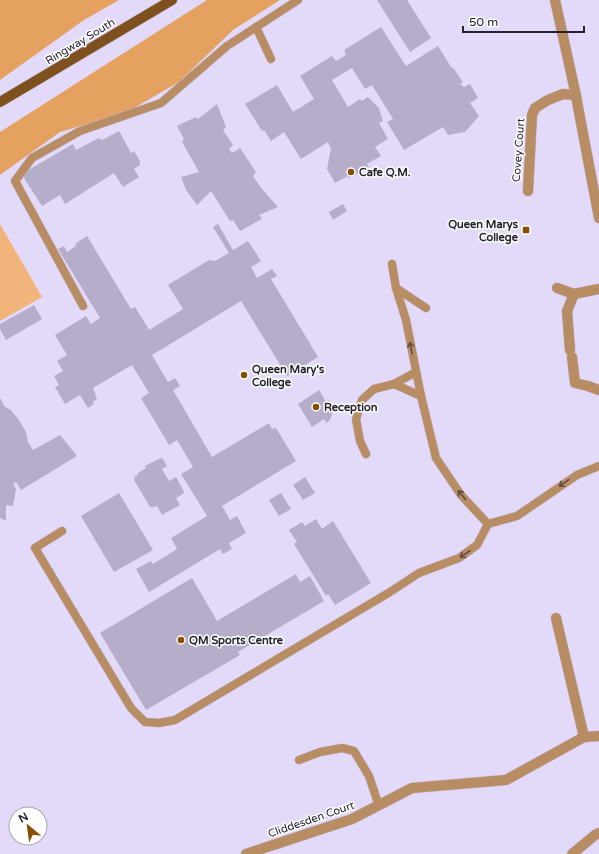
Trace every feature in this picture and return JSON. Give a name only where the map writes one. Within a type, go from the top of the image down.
[{"type":"main road","name":"Ringway South","points":[[0,102],[172,0]]},
{"type":"street","points":[[555,0],[576,95],[599,218]]},
{"type":"street","name":"Covey Court","points":[[528,191],[532,115],[535,108],[548,100],[563,94],[576,95]]},
{"type":"street","points":[[557,288],[574,294],[599,289]]},
{"type":"street","points":[[574,294],[567,311],[575,383],[599,390]]},
{"type":"street","points":[[556,618],[584,737]]},
{"type":"street","name":"Cliddesden Court","points":[[246,854],[352,819],[412,788],[506,780],[584,737],[599,736]]},
{"type":"street","points":[[572,854],[599,833]]},
{"type":"lane","points":[[83,306],[15,181],[32,158],[80,131],[161,103],[227,46],[298,0]]},
{"type":"lane","points":[[256,27],[271,58]]},
{"type":"lane","points":[[392,264],[396,288],[406,320],[421,396],[436,458],[461,495],[488,524]]},
{"type":"lane","points":[[396,288],[426,308]]},
{"type":"lane","points":[[366,454],[360,441],[356,419],[362,400],[374,389],[394,384],[416,372]]},
{"type":"lane","points":[[394,384],[421,396]]},
{"type":"lane","points":[[62,531],[36,548],[131,708],[145,722],[159,723],[175,720],[419,574],[459,558],[477,545],[488,524],[517,516],[577,475],[599,466]]},
{"type":"lane","points":[[299,760],[320,752],[342,748],[354,751],[369,776],[379,806]]},
{"type":"shaded area","points":[[0,0],[119,0],[84,20],[0,80]]},
{"type":"shaded area","points":[[207,0],[280,0],[233,30],[179,82],[127,112],[60,132],[0,175],[0,132]]},
{"type":"shaded area","points":[[0,224],[42,297],[0,321]]},
{"type":"building","points":[[377,0],[407,0],[431,38],[410,52]]},
{"type":"building","points":[[381,27],[406,66],[438,46],[451,67],[463,82],[460,84],[464,87],[470,84],[478,98],[470,103],[479,116],[465,132],[448,135],[443,127],[404,150],[387,122],[393,119],[372,85],[365,89],[352,68],[332,80],[348,107],[360,99],[362,101],[368,97],[379,108],[383,121],[379,123],[388,139],[375,147],[381,156],[367,164],[369,167],[349,178],[348,176],[335,183],[327,169],[331,148],[328,142],[301,159],[284,132],[271,141],[264,130],[262,131],[245,104],[277,85],[293,112],[314,99],[300,76],[332,56],[336,61],[346,55],[344,50]]},
{"type":"building","points":[[217,104],[226,127],[223,130],[233,145],[229,149],[232,153],[240,148],[256,172],[253,176],[278,207],[259,215],[262,219],[240,231],[233,220],[230,221],[211,191],[197,205],[186,190],[181,177],[199,172],[182,142],[184,139],[177,126],[196,117],[198,119]]},
{"type":"building","points":[[119,131],[131,153],[134,151],[140,161],[140,165],[134,169],[139,177],[123,187],[114,173],[65,204],[60,195],[42,206],[24,178],[25,172],[73,144],[76,150],[99,138],[102,140]]},
{"type":"building","points":[[343,204],[347,211],[333,220],[329,212]]},
{"type":"building","points":[[218,224],[233,250],[248,241],[261,261],[251,267],[257,278],[272,269],[277,276],[271,279],[318,357],[287,376],[241,301],[152,355],[168,382],[175,378],[180,386],[173,390],[212,457],[269,423],[272,429],[276,428],[296,461],[222,506],[230,520],[237,516],[246,533],[229,543],[232,549],[223,554],[220,549],[149,592],[136,569],[151,561],[153,564],[177,549],[171,538],[207,516],[181,474],[193,467],[177,440],[169,445],[141,398],[149,393],[132,365],[93,388],[97,399],[93,402],[94,404],[88,408],[80,395],[65,404],[55,387],[59,385],[54,376],[63,371],[57,361],[67,355],[55,335],[86,316],[91,324],[100,318],[58,249],[64,246],[67,252],[76,246],[75,244],[87,236],[131,309],[135,307],[148,328],[149,330],[183,309],[168,285],[209,260],[215,261],[229,253],[213,227]]},
{"type":"building","points":[[34,305],[42,319],[6,340],[0,329],[0,324]]},
{"type":"building","name":"Reception","points":[[319,390],[326,402],[329,400],[332,404],[333,410],[330,420],[326,423],[324,419],[312,427],[298,404]]},
{"type":"building","points":[[0,398],[5,407],[11,410],[19,420],[26,432],[28,442],[33,450],[60,435],[77,456],[21,490],[16,482],[13,484],[16,489],[13,506],[6,505],[6,521],[0,518]]},
{"type":"building","points":[[161,458],[167,466],[162,469],[169,481],[176,477],[184,492],[176,498],[180,505],[162,515],[157,506],[150,507],[134,480],[138,473],[146,468],[145,466]]},
{"type":"building","points":[[305,477],[315,493],[303,500],[293,485]]},
{"type":"building","points":[[119,493],[153,550],[114,572],[81,516]]},
{"type":"building","points":[[281,493],[291,509],[279,516],[269,500]]},
{"type":"building","points":[[316,519],[322,529],[333,521],[371,583],[335,605],[328,594],[326,596],[294,544],[297,542],[289,530],[302,522],[305,526]]},
{"type":"building","name":"QM Sports Centre","points":[[296,574],[300,582],[310,576],[324,601],[238,652],[240,655],[146,710],[100,633],[192,578],[217,621]]},
{"type":"place","name":"Cafe Q.M.","points":[[351,172]]},
{"type":"place","name":"Queen Marys College","points":[[526,230]]},
{"type":"place","name":"Queen Mary's College","points":[[244,375]]},
{"type":"place","name":"Reception","points":[[316,407]]},
{"type":"place","name":"QM Sports Centre","points":[[181,640]]}]
